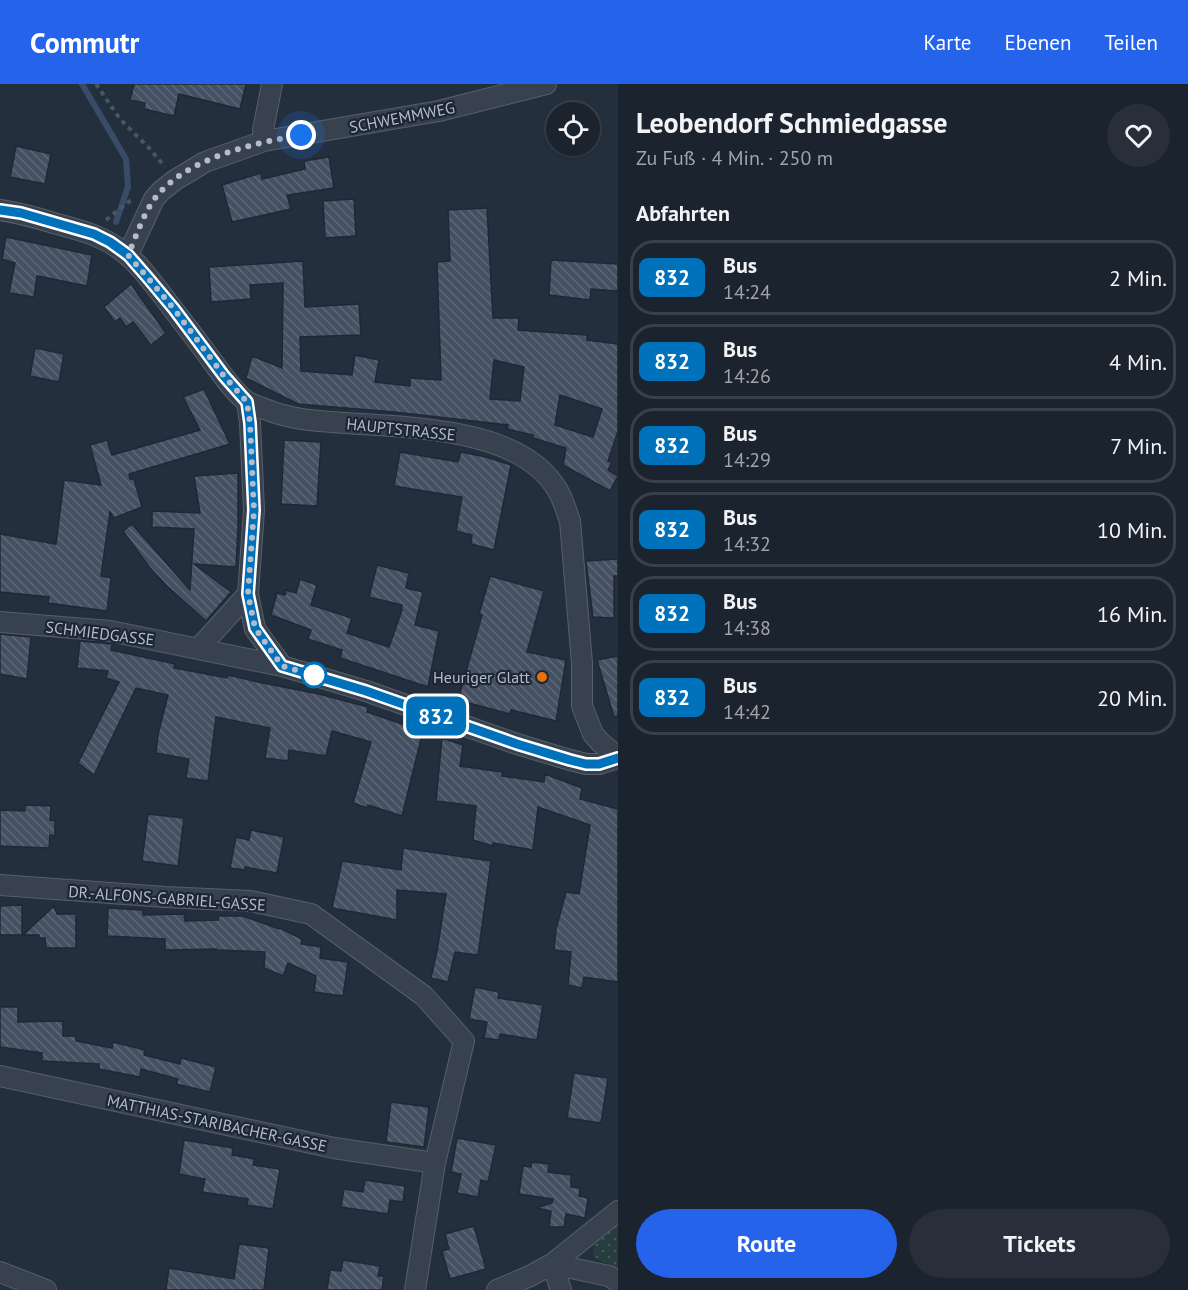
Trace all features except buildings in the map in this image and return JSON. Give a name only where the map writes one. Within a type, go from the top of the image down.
[{"type":"street","points":[[264,141],[263,130],[272,84]]},
{"type":"street","name":"SCHWEMMWEG","points":[[128,255],[154,199],[174,180],[205,162],[264,141],[439,111],[546,84]]},
{"type":"street","name":"HAUPTSTRASSE","points":[[0,210],[21,213],[94,234],[128,255],[247,402],[267,411],[313,421],[431,429],[467,435],[491,442],[531,462],[557,489],[570,521],[582,663],[582,706],[593,734],[618,758]]},
{"type":"street","points":[[247,402],[254,510],[248,594],[255,628],[282,666]]},
{"type":"street","points":[[199,648],[248,594]]},
{"type":"street","name":"SCHMIEDGASSE","points":[[0,622],[110,631],[282,666],[366,691],[517,744],[570,760],[599,764],[618,758]]},
{"type":"street","name":"DR.-ALFONS-GABRIEL-GASSE","points":[[0,885],[250,901],[311,914],[424,996],[464,1041],[435,1163],[415,1290]]},
{"type":"street","name":"MATTHIAS-STARIBACHER-GASSE","points":[[0,1076],[333,1148],[435,1163]]},
{"type":"street","points":[[497,1290],[529,1283],[618,1211]]},
{"type":"street","points":[[552,1264],[609,1276],[618,1282]]},
{"type":"street","points":[[552,1264],[561,1290]]},
{"type":"street","points":[[0,1272],[46,1290]]},
{"type":"path","points":[[96,84],[120,119],[149,148],[174,180]]},
{"type":"path","points":[[109,218],[125,205]]},
{"type":"green space","points":[[618,1220],[618,1270],[593,1257],[595,1239]]},
{"type":"waterway","points":[[82,84],[126,159],[128,187],[116,222]]},
{"type":"bus line","name":"832","points":[[0,210],[21,213],[94,234],[128,255],[247,402],[254,510],[248,594],[255,628],[282,666],[366,691],[517,744],[570,760],[599,764],[618,758]]},
{"type":"place","name":"Heuriger Glatt","points":[[542,677]]},
{"type":"route","points":[[301,135],[264,141],[224,155],[205,162],[174,180],[154,199],[128,255],[247,402],[254,510],[248,594],[255,628],[282,666],[314,675]]}]
